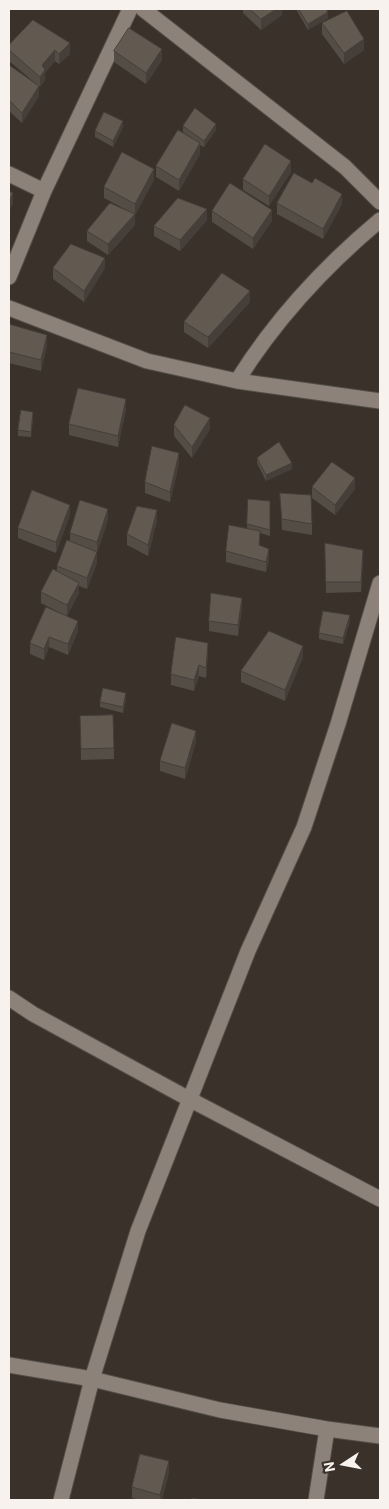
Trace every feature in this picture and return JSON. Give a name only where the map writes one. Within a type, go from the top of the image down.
[{"type":"street","points":[[9,277],[44,192],[130,9]]},
{"type":"street","points":[[143,9],[345,167],[379,198]]},
{"type":"street","points":[[9,174],[44,192]]},
{"type":"street","points":[[237,381],[254,354],[300,297],[352,243],[380,220]]},
{"type":"street","points":[[9,308],[147,361],[237,381],[380,401]]},
{"type":"street","points":[[61,1500],[92,1379],[138,1230],[248,951],[304,827],[338,724],[380,583]]},
{"type":"street","points":[[9,998],[33,1014],[189,1099],[380,1199]]},
{"type":"street","points":[[9,1365],[92,1379],[220,1410],[327,1430],[380,1436]]},
{"type":"street","points":[[316,1500],[327,1430]]},
{"type":"building","points":[[250,9],[276,9],[261,19]]},
{"type":"building","points":[[299,9],[326,9],[328,12],[308,24]]},
{"type":"building","points":[[347,11],[364,39],[344,53],[322,23]]},
{"type":"building","points":[[33,20],[70,43],[59,54],[55,50],[42,65],[45,70],[40,77],[9,50],[9,45]]},
{"type":"building","points":[[129,28],[162,49],[146,73],[114,51]]},
{"type":"building","points":[[9,65],[39,86],[22,113],[9,100]]},
{"type":"building","points":[[195,108],[216,124],[204,141],[183,126]]},
{"type":"building","points":[[104,112],[123,121],[113,141],[95,131]]},
{"type":"building","points":[[178,130],[200,143],[179,180],[156,166]]},
{"type":"building","points":[[265,144],[291,161],[269,196],[243,179]]},
{"type":"building","points":[[122,152],[154,169],[135,204],[104,187]]},
{"type":"building","points":[[294,173],[312,183],[315,178],[342,194],[323,229],[277,203]]},
{"type":"building","points":[[230,183],[272,210],[253,238],[212,211]]},
{"type":"building","points":[[9,191],[13,193],[9,201]]},
{"type":"building","points":[[178,198],[207,209],[180,240],[154,226]]},
{"type":"building","points":[[110,203],[135,214],[108,244],[87,231]]},
{"type":"building","points":[[71,244],[105,258],[84,291],[53,268]]},
{"type":"building","points":[[222,273],[250,291],[208,337],[184,322]]},
{"type":"building","points":[[9,324],[47,335],[41,360],[9,352]]},
{"type":"building","points":[[78,388],[126,399],[118,436],[69,424]]},
{"type":"building","points":[[185,405],[210,418],[192,447],[174,425]]},
{"type":"building","points":[[21,410],[33,412],[31,432],[18,430]]},
{"type":"building","points":[[279,442],[292,463],[266,475],[257,458]]},
{"type":"building","points":[[152,446],[179,453],[170,492],[145,482]]},
{"type":"building","points":[[332,462],[355,478],[335,505],[312,487]]},
{"type":"building","points":[[32,490],[70,505],[56,542],[18,528]]},
{"type":"building","points":[[280,493],[311,495],[312,524],[282,519]]},
{"type":"building","points":[[248,499],[270,501],[270,530],[247,524]]},
{"type":"building","points":[[80,500],[108,509],[97,542],[70,533]]},
{"type":"building","points":[[137,506],[157,510],[148,545],[127,534]]},
{"type":"building","points":[[229,525],[260,531],[259,545],[269,549],[266,562],[226,551]]},
{"type":"building","points":[[67,540],[97,552],[87,578],[57,566]]},
{"type":"building","points":[[325,543],[363,550],[361,582],[326,582]]},
{"type":"building","points":[[53,569],[79,583],[67,605],[41,592]]},
{"type":"building","points":[[211,593],[242,598],[238,625],[209,621]]},
{"type":"building","points":[[46,607],[78,621],[68,644],[49,637],[44,649],[30,643]]},
{"type":"building","points":[[323,611],[350,615],[343,638],[319,633]]},
{"type":"building","points":[[269,631],[303,646],[285,690],[241,671]]},
{"type":"building","points":[[176,637],[208,643],[206,668],[199,665],[194,680],[171,674]]},
{"type":"building","points":[[103,688],[126,693],[123,707],[100,702]]},
{"type":"building","points":[[113,715],[114,748],[81,749],[80,716]]},
{"type":"building","points":[[172,723],[196,731],[185,768],[160,761]]},
{"type":"building","points":[[140,1454],[169,1461],[160,1495],[132,1487]]}]
